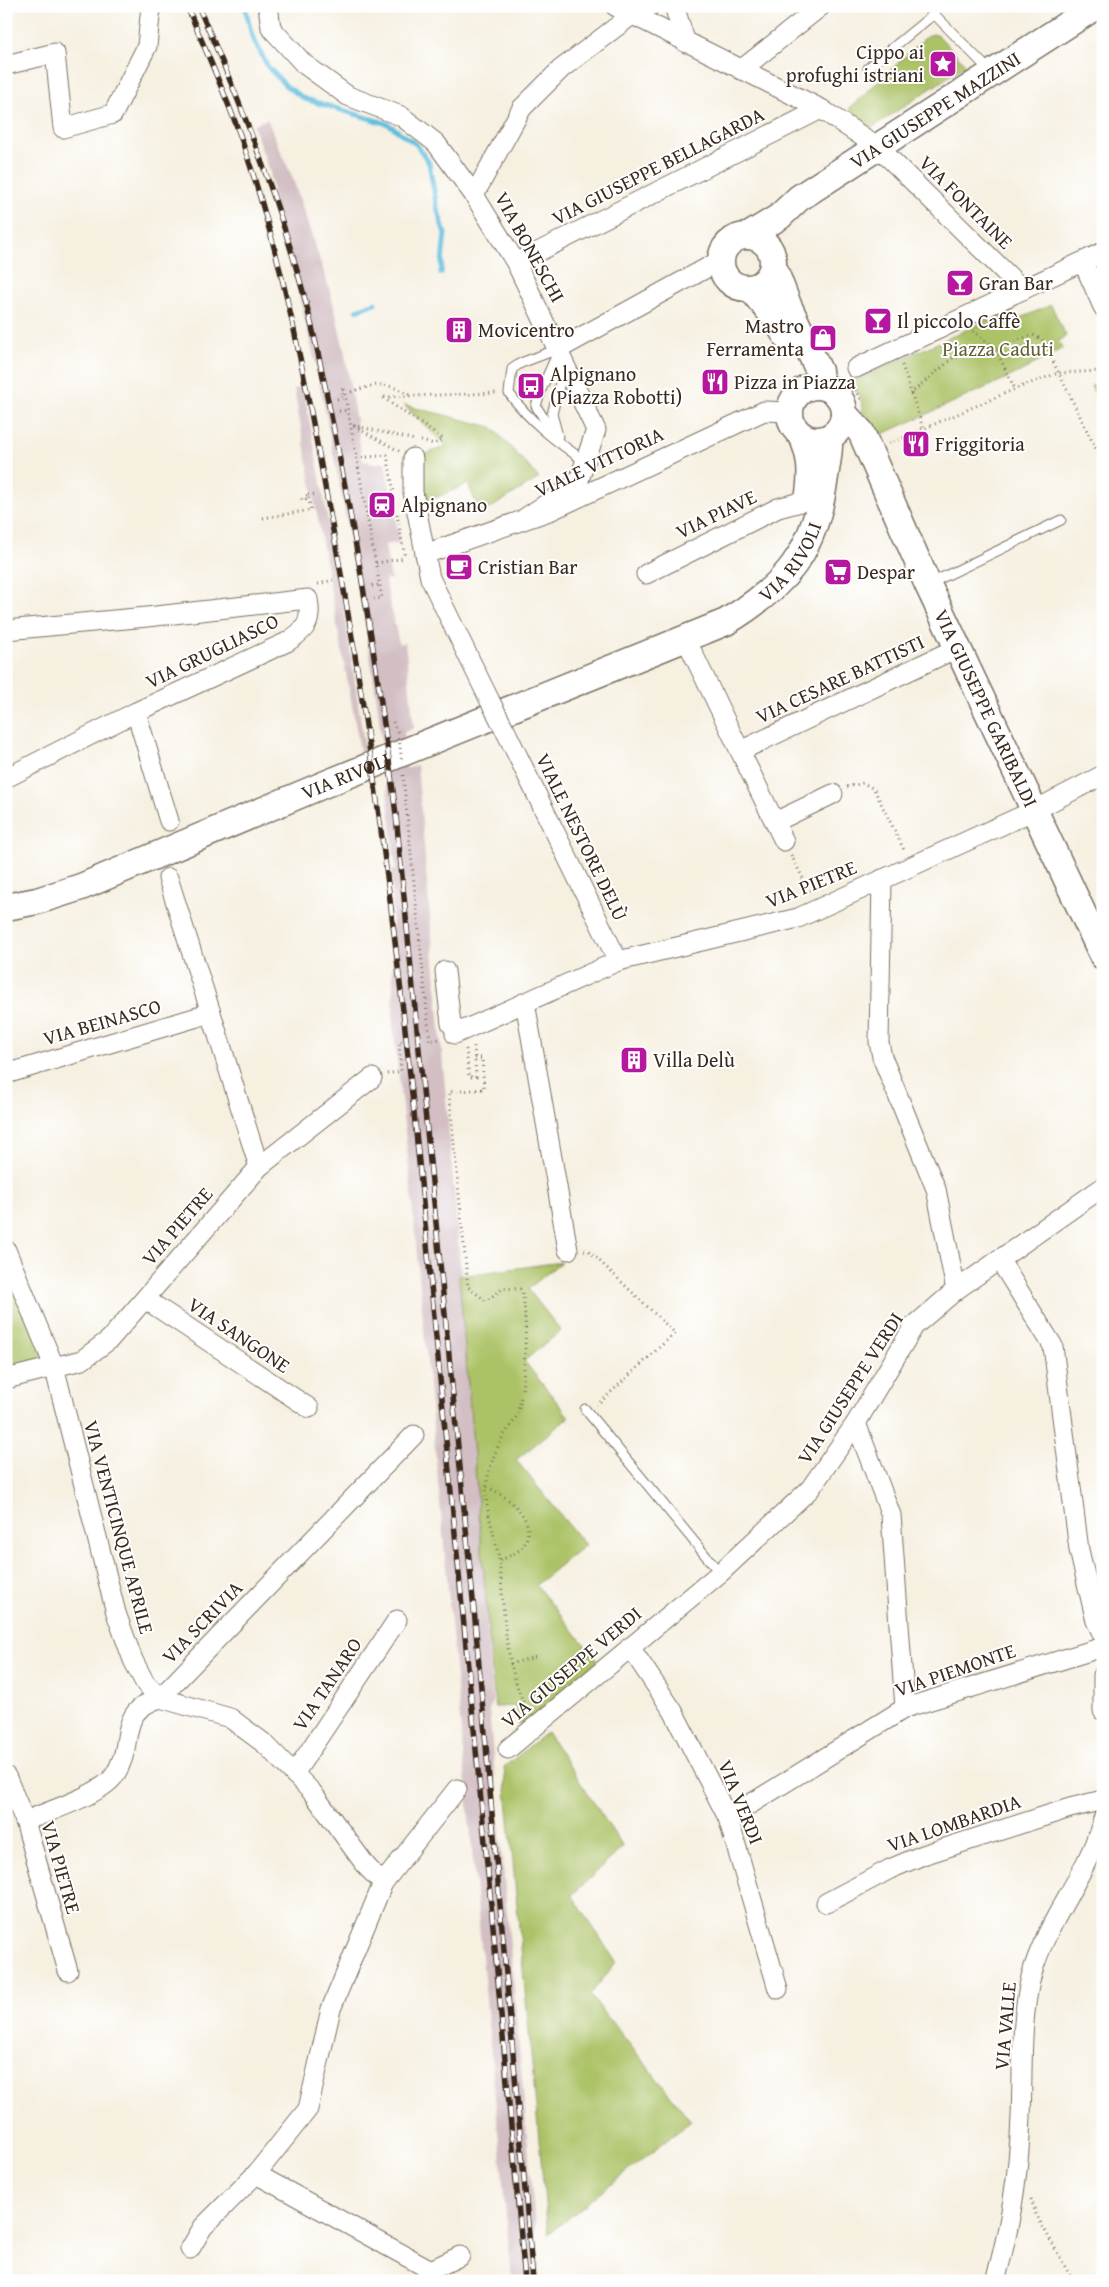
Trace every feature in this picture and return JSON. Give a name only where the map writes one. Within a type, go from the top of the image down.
[{"type":"street","points":[[6,65],[55,53],[63,128],[113,114],[147,46],[151,6]]},
{"type":"street","name":"VIA BONESCHI","points":[[268,6],[271,28],[304,64],[348,96],[401,116],[436,144],[474,195],[516,262],[596,430],[578,482],[525,518]]},
{"type":"street","name":"VIA FONTAINE","points":[[615,6],[821,109],[878,147],[1022,290]]},
{"type":"street","name":"VIA BONESCHI","points":[[474,195],[522,108],[561,69],[632,15],[650,6]]},
{"type":"street","points":[[674,6],[686,43]]},
{"type":"street","points":[[741,70],[822,6]]},
{"type":"street","name":"VIA GIUSEPPE MAZZINI","points":[[763,250],[779,217],[799,198],[1096,6]]},
{"type":"street","name":"VIA GIUSEPPE BELLAGARDA","points":[[516,262],[821,109]]},
{"type":"street","points":[[763,250],[767,279],[750,288],[734,285],[727,279],[722,270],[721,260],[728,244],[734,239],[763,250],[819,370],[804,396],[792,424],[802,436],[816,440],[843,422],[843,406],[837,394],[804,396]]},
{"type":"street","points":[[856,368],[1103,252]]},
{"type":"street","points":[[559,349],[721,260]]},
{"type":"street","points":[[1083,262],[1103,307]]},
{"type":"street","points":[[750,288],[772,314],[800,359],[804,378],[804,396]]},
{"type":"street","name":"VIALE VITTORIA","points":[[425,554],[552,510],[764,411],[804,396]]},
{"type":"street","name":"VIA GIUSEPPE GARIBALDI","points":[[843,422],[877,453],[928,585],[1103,956]]},
{"type":"street","name":"VIA RIVOLI","points":[[6,908],[37,901],[81,887],[685,637],[726,622],[753,606],[775,588],[796,562],[810,539],[820,511],[830,455],[843,422]]},
{"type":"street","name":"VIA RIVOLI","points":[[685,637],[765,577],[784,554],[796,534],[808,500],[812,473],[810,454],[802,436]]},
{"type":"street","points":[[413,458],[413,492],[425,554]]},
{"type":"street","points":[[586,462],[613,480]]},
{"type":"street","name":"VIA PIAVE","points":[[646,574],[778,508],[808,500]]},
{"type":"street","name":"VIALE NESTORE DELÙ","points":[[425,554],[430,578],[618,961]]},
{"type":"street","name":"VIA GRUGLIASCO","points":[[6,630],[308,599],[311,615],[306,626],[287,642],[136,712],[6,778]]},
{"type":"street","name":"VIA CESARE BATTISTI","points":[[685,637],[784,841]]},
{"type":"street","name":"VIA CESARE BATTISTI","points":[[740,750],[958,648]]},
{"type":"street","name":"VIA GRUGLIASCO","points":[[136,712],[170,820]]},
{"type":"street","name":"VIA PIETRE","points":[[463,1033],[525,1002],[618,961],[798,918],[912,864],[1035,810],[1103,775]]},
{"type":"street","points":[[775,822],[833,794]]},
{"type":"street","points":[[168,878],[259,1167]]},
{"type":"street","points":[[882,879],[879,1042],[882,1057],[936,1189],[956,1290]]},
{"type":"street","points":[[445,971],[451,1024],[463,1033]]},
{"type":"street","points":[[525,1002],[568,1250]]},
{"type":"street","name":"VIA BEINASCO","points":[[6,1074],[211,1013]]},
{"type":"street","name":"VIA PIETRE","points":[[6,1379],[82,1360],[109,1340],[259,1167],[372,1078]]},
{"type":"street","name":"VIA GIUSEPPE VERDI","points":[[508,1749],[720,1573],[810,1489],[856,1423],[914,1326],[956,1290],[1103,1187]]},
{"type":"street","name":"VIA VENTICINQUE APRILE","points":[[6,1250],[54,1366],[116,1613],[133,1660],[145,1683],[160,1698]]},
{"type":"street","points":[[999,1259],[1054,1346],[1079,1550],[1096,1620],[1103,1635]]},
{"type":"street","name":"VIA SANGONE","points":[[145,1299],[309,1408]]},
{"type":"street","points":[[856,1423],[891,1515],[905,1708]]},
{"type":"street","name":"VIA SCRIVIA","points":[[25,1821],[84,1798],[114,1777],[126,1748],[131,1717],[143,1704],[160,1698],[414,1435]]},
{"type":"street","name":"VIA TANARO","points":[[294,1774],[397,1620]]},
{"type":"street","name":"VIA PIEMONTE","points":[[728,1818],[905,1708],[1103,1646]]},
{"type":"street","name":"VIA VERDI","points":[[630,1647],[673,1711],[728,1818],[778,1989]]},
{"type":"street","points":[[1103,1675],[1103,1711]]},
{"type":"street","points":[[160,1698],[230,1718],[265,1744],[312,1792],[367,1867],[383,1883]]},
{"type":"street","name":"VIA PIETRE","points":[[6,1776],[25,1821],[68,1971]]},
{"type":"street","points":[[190,2249],[203,2227],[256,2174],[308,2109],[332,2009],[383,1883],[457,1789]]},
{"type":"street","name":"VIA LOMBARDIA","points":[[826,1903],[890,1869],[923,1855],[1070,1808],[1103,1800]]},
{"type":"street","name":"VIA VALLE","points":[[994,2281],[1017,2163],[1025,2009],[1031,1976],[1054,1920],[1090,1855],[1103,1819]]},
{"type":"street","points":[[256,2174],[431,2270],[460,2256]]},
{"type":"lane","points":[[868,68],[934,14],[992,74]]},
{"type":"lane","points":[[559,349],[520,363],[512,369],[509,393],[522,411],[560,444],[586,462]]},
{"type":"lane","points":[[559,349],[564,375],[552,414],[560,444]]},
{"type":"lane","points":[[559,349],[536,406],[560,444]]},
{"type":"lane","points":[[928,585],[1061,520]]},
{"type":"lane","points":[[587,1411],[720,1573]]},
{"type":"path","points":[[959,319],[995,348],[1015,389]]},
{"type":"path","points":[[910,394],[953,358],[995,348],[1033,335],[1042,339],[1097,451],[1103,450]]},
{"type":"path","points":[[898,347],[910,394],[923,428]]},
{"type":"path","points":[[843,422],[861,399],[851,382],[856,368]]},
{"type":"path","points":[[877,453],[923,428],[1058,372],[1103,371]]},
{"type":"path","points":[[351,392],[368,386],[388,384],[413,396]]},
{"type":"path","points":[[337,399],[343,398],[341,390],[344,389],[382,598],[374,600]]},
{"type":"path","points":[[352,425],[434,444],[443,439],[382,397],[509,393]]},
{"type":"path","points":[[339,411],[349,410]]},
{"type":"path","points":[[352,425],[413,458]]},
{"type":"path","points":[[357,458],[387,455],[395,502]]},
{"type":"path","points":[[301,494],[302,500],[306,499],[305,496],[308,495]]},
{"type":"path","points":[[308,495],[316,494]]},
{"type":"path","points":[[263,518],[311,510],[308,495]]},
{"type":"path","points":[[397,511],[405,558]]},
{"type":"path","points":[[376,564],[425,554]]},
{"type":"path","points":[[372,586],[378,585],[379,578]]},
{"type":"path","points":[[393,722],[398,728],[430,1042],[463,1033]]},
{"type":"path","points":[[833,794],[853,784],[863,783],[874,790],[912,864]]},
{"type":"path","points":[[784,841],[818,909]]},
{"type":"path","points":[[463,1033],[475,1058],[476,1077],[469,1077],[463,1033]]},
{"type":"path","points":[[372,1078],[401,1071],[399,1042],[406,1041]]},
{"type":"path","points":[[475,1058],[482,1058],[484,1089],[449,1092],[468,1287],[486,1301],[503,1288],[520,1289],[524,1295],[526,1308],[522,1397],[517,1415],[501,1439],[494,1455],[486,1493],[499,1561],[502,1614],[510,1664],[523,1702],[535,1727]]},
{"type":"path","points":[[568,1250],[589,1251],[675,1334],[587,1411]]},
{"type":"path","points":[[487,1487],[510,1499],[522,1515],[527,1531],[524,1544],[513,1554],[499,1561]]},
{"type":"path","points":[[510,1664],[539,1656]]},
{"type":"path","points":[[1030,2197],[1041,2222],[1073,2281]]},
{"type":"shaded area","points":[[267,119],[293,179],[331,294],[345,354],[362,458],[364,462],[369,461],[370,464],[385,462],[400,542],[385,545],[391,579],[385,580],[399,644],[405,642],[414,728],[404,732],[407,769],[417,765],[468,1353],[493,1702],[489,1710],[540,2281],[512,2281],[409,1168],[393,1026],[392,870],[396,870],[378,708],[360,591],[318,375],[294,274],[276,214],[270,172],[253,125]]},
{"type":"shaded area","points":[[303,386],[341,589],[366,756],[361,755],[294,389]]},
{"type":"green space","points":[[933,34],[939,36],[966,65],[870,129],[849,109],[927,36]]},
{"type":"green space","name":"Piazza Caduti","points":[[1051,305],[1066,336],[1058,342],[1063,348],[1018,373],[874,438],[863,417],[861,399],[851,382],[1010,310],[1016,320]]},
{"type":"green space","points":[[1103,383],[1103,408],[1091,386]]},
{"type":"green space","points":[[404,405],[492,427],[539,478],[481,514],[468,484],[428,501],[421,456],[446,446]]},
{"type":"green space","points":[[6,1250],[54,1366],[6,1376]]},
{"type":"green space","points":[[561,1262],[528,1289],[561,1331],[524,1361],[569,1417],[516,1460],[585,1545],[536,1585],[598,1661],[532,1719],[518,1725],[515,1706],[495,1707],[459,1276]]},
{"type":"green space","points":[[547,1732],[623,1847],[572,1895],[616,1962],[590,1995],[691,2121],[548,2234],[504,1767]]},
{"type":"waterway","points":[[245,6],[252,36],[268,67],[286,86],[305,99],[388,124],[417,145],[429,163],[437,208],[445,234],[441,273]]},
{"type":"waterway","points":[[357,310],[375,303]]},
{"type":"railway","points":[[187,6],[240,135],[271,235],[284,285],[316,439],[351,631],[365,721],[390,902],[411,1083],[479,1773],[525,2281]]},
{"type":"railway","points":[[198,6],[240,105],[265,172],[288,240],[310,318],[347,495],[384,723],[396,815],[475,1620],[533,2281]]},
{"type":"place","name":"Cippo ai profughi istriani","points":[[943,64]]},
{"type":"place","name":"Gran Bar","points":[[960,283]]},
{"type":"place","name":"Il piccolo Caffè","points":[[878,321]]},
{"type":"place","name":"Movicentro","points":[[459,330]]},
{"type":"place","name":"Mastro Ferramenta","points":[[823,338]]},
{"type":"place","name":"Pizza in Piazza","points":[[715,382]]},
{"type":"place","name":"Alpignano (Piazza Robotti)","points":[[531,386]]},
{"type":"place","name":"Friggitoria","points":[[916,444]]},
{"type":"place","name":"Alpignano","points":[[382,505]]},
{"type":"place","name":"Cristian Bar","points":[[459,567]]},
{"type":"place","name":"Despar","points":[[838,572]]},
{"type":"place","name":"Villa Delù","points":[[634,1060]]}]
